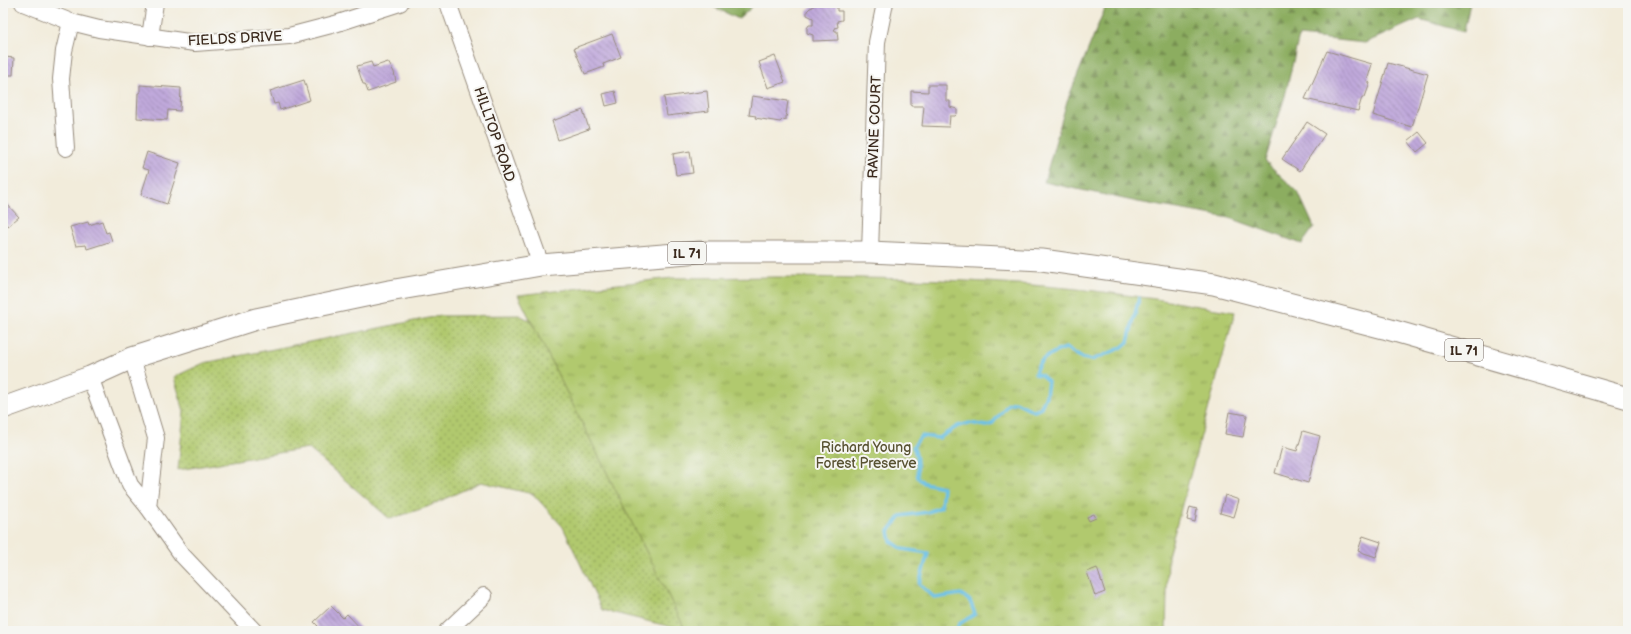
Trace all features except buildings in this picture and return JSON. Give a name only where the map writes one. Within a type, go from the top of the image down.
[{"type":"main road","name":"IL 71","points":[[3,408],[90,376],[132,358],[256,319],[389,291],[541,265],[700,252],[870,252],[1042,260],[1214,284],[1399,332],[1628,398]]},
{"type":"street","name":"FIELDS DRIVE","points":[[23,3],[71,22],[99,29],[195,43],[289,36],[335,24],[400,3]]},
{"type":"street","points":[[150,37],[155,3]]},
{"type":"street","name":"HILLTOP ROAD","points":[[448,3],[541,265]]},
{"type":"street","name":"RAVINE COURT","points":[[870,252],[877,42],[885,3]]},
{"type":"street","points":[[66,148],[61,79],[64,51],[71,22]]},
{"type":"street","points":[[132,358],[156,438],[148,507]]},
{"type":"street","points":[[90,376],[130,485],[148,507],[182,555],[254,631]]},
{"type":"street","points":[[447,631],[484,596]]},
{"type":"green space","points":[[705,3],[756,3],[739,19]]},
{"type":"green space","points":[[1107,3],[1470,3],[1464,32],[1419,19],[1365,43],[1299,36],[1285,96],[1265,161],[1298,192],[1314,227],[1302,244],[1230,218],[1138,202],[1044,182],[1067,101]]},
{"type":"green space","name":"Richard Young Forest Preserve","points":[[775,277],[955,280],[1044,286],[1089,290],[1235,312],[1168,556],[1166,631],[686,631],[518,295],[673,278]]},
{"type":"green space","points":[[519,315],[543,327],[688,631],[602,610],[563,527],[533,494],[481,482],[427,507],[390,519],[308,448],[178,470],[184,411],[174,377],[204,363],[439,316]]},
{"type":"waterway","points":[[956,631],[959,624],[975,614],[970,601],[961,594],[935,598],[919,584],[928,553],[902,549],[891,541],[889,531],[901,516],[928,512],[941,507],[943,487],[924,483],[918,478],[917,458],[913,447],[921,436],[939,438],[958,426],[970,423],[986,426],[992,424],[1008,404],[1016,402],[1034,411],[1040,409],[1046,396],[1048,381],[1041,375],[1035,374],[1036,369],[1042,360],[1051,354],[1066,348],[1082,358],[1092,360],[1121,348],[1128,342],[1139,298]]}]
